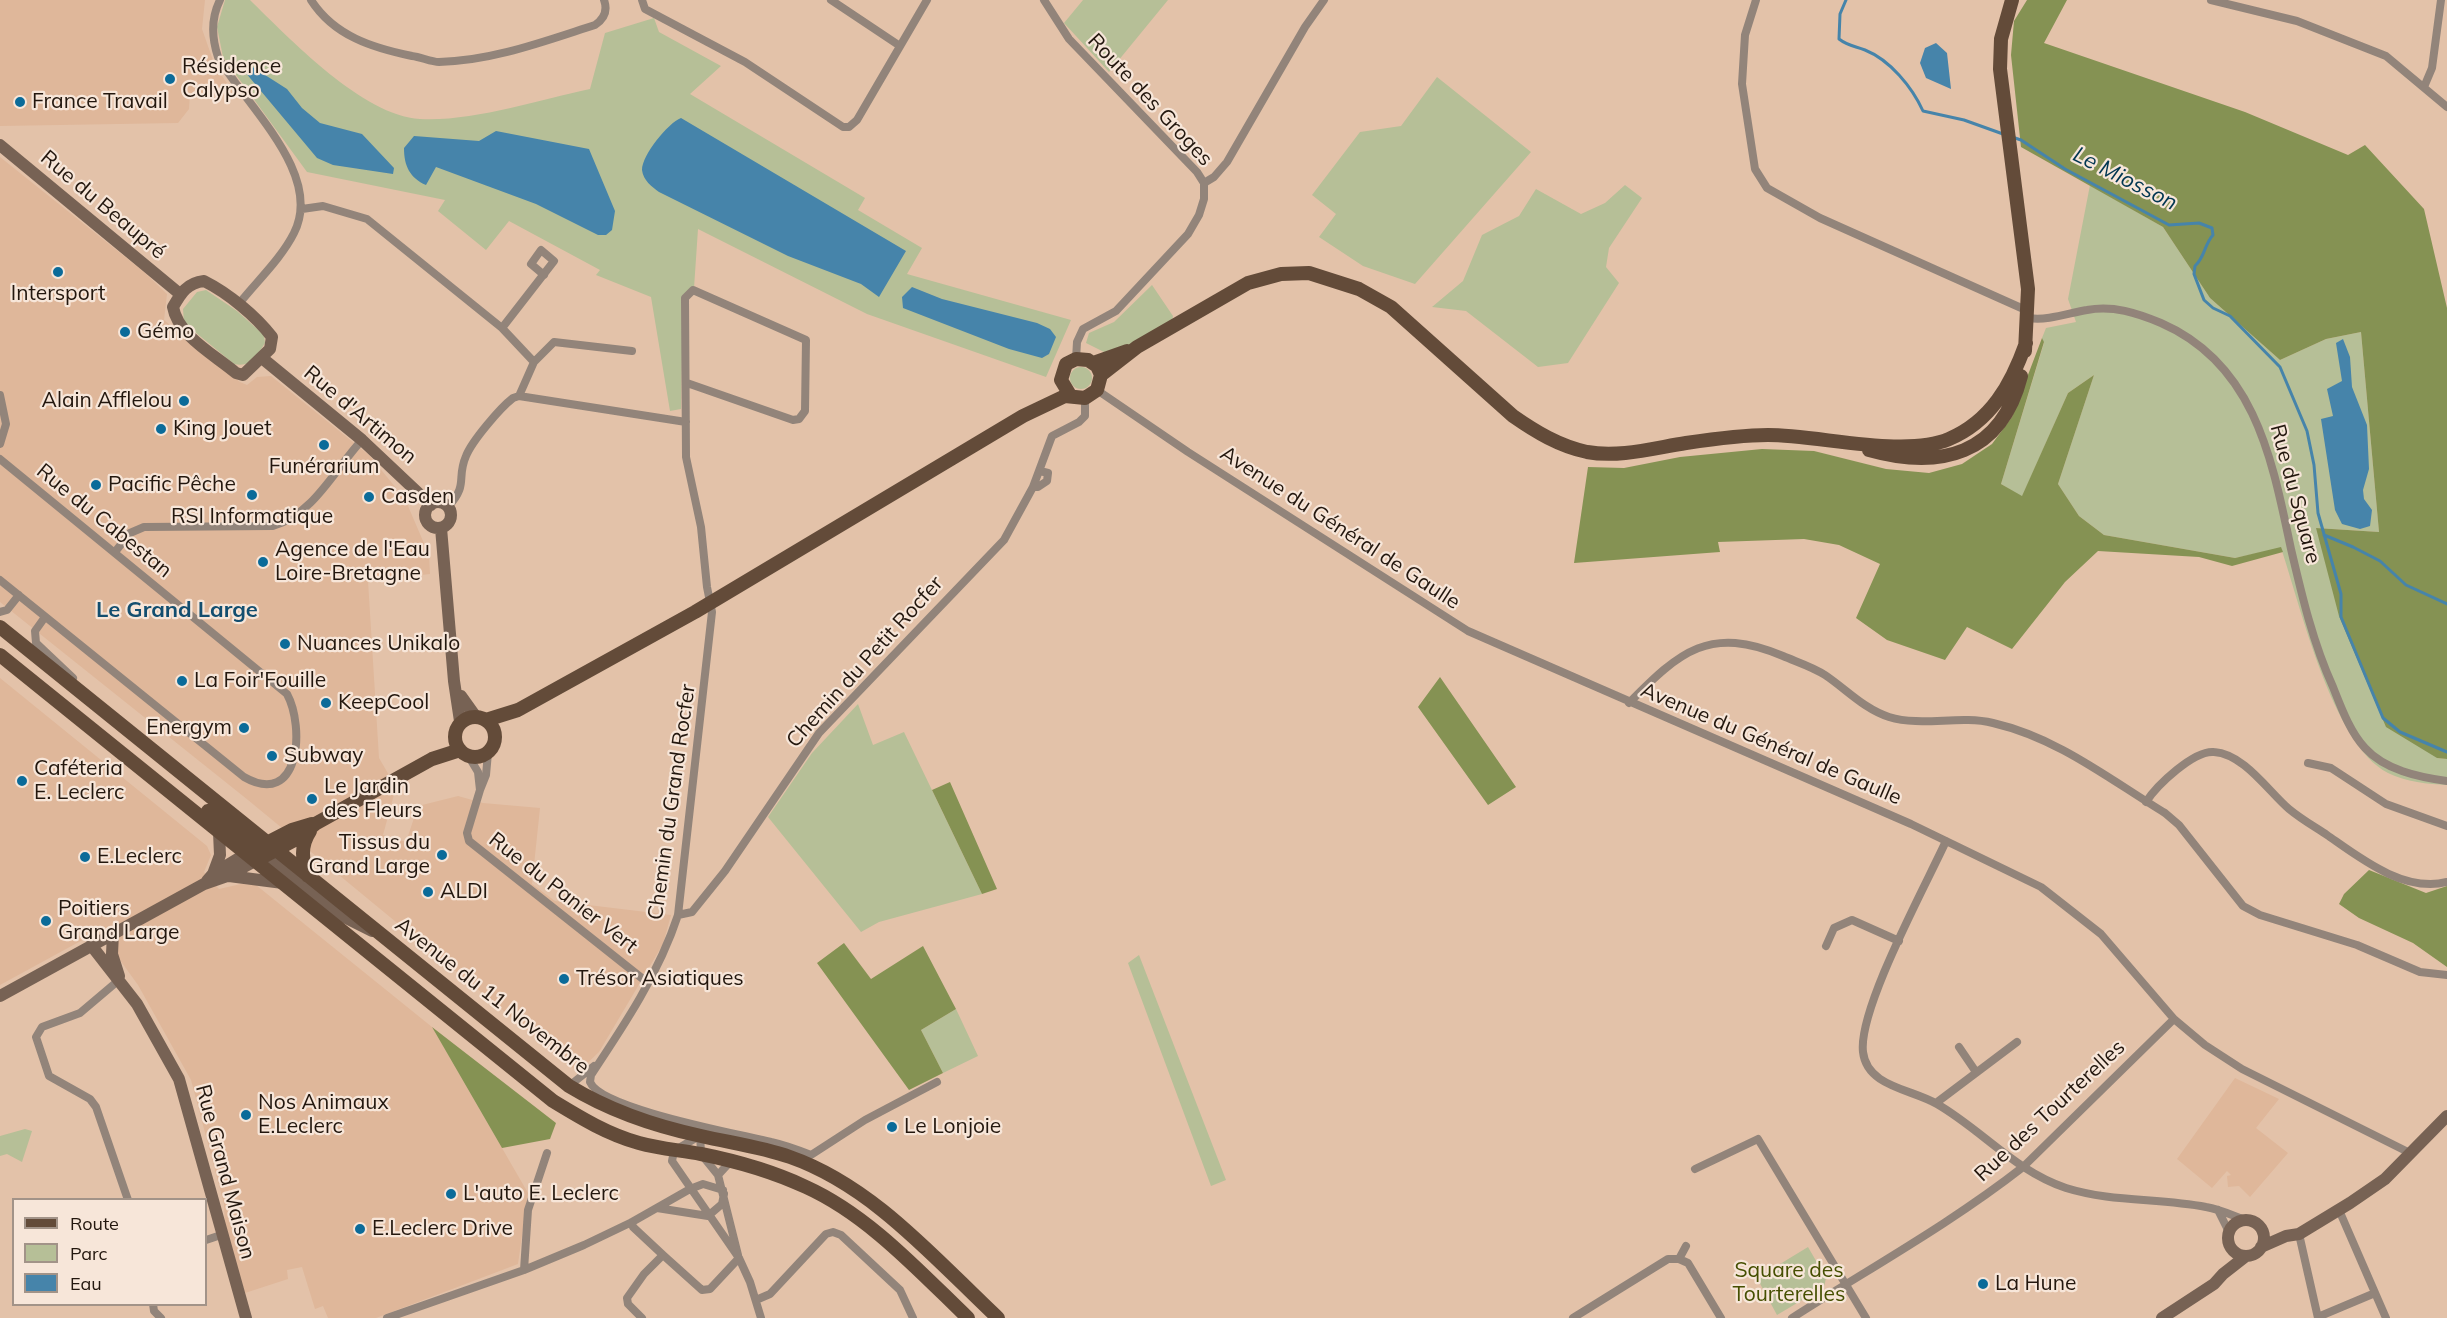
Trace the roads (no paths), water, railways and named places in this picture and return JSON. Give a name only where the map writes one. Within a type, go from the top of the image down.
[{"type":"main road","points":[[126,757],[182,790],[261,852],[292,830],[315,824],[432,759],[455,735],[460,722],[518,710],[710,603],[1023,416],[1070,395],[1084,398],[1098,390],[1101,375],[1137,347],[1248,283],[1281,274],[1309,273],[1359,289],[1390,307],[1514,416],[1532,429],[1568,447],[1588,452],[1612,453],[1756,436],[1790,435],[1836,440],[1906,459],[1935,459],[1963,450],[1988,434],[2006,411],[2020,380],[2026,343],[2029,314],[2025,259],[2001,87],[2000,46],[2012,0]]},
{"type":"main road","points":[[1023,416],[1053,391],[1061,380],[1063,369],[1077,359],[1093,363],[1137,347]]},
{"type":"main road","points":[[1093,363],[1101,375]]},
{"type":"main road","points":[[1061,380],[1070,395]]},
{"type":"main road","name":"Avenue du 11 Novembre","points":[[0,627],[102,709],[261,852],[283,883],[553,1101],[596,1127],[640,1143],[674,1151],[701,1154],[730,1162],[797,1184],[840,1205],[893,1249],[968,1318]]},
{"type":"main road","name":"Avenue du 11 Novembre","points":[[0,655],[219,832],[308,876],[569,1086],[598,1104],[627,1116],[700,1131],[757,1147],[791,1157],[825,1172],[889,1215],[998,1318]]},
{"type":"main road","points":[[432,759],[488,753],[493,744],[494,734],[518,710]]},
{"type":"main road","points":[[481,719],[494,734]]},
{"type":"main road","points":[[455,735],[465,754]]},
{"type":"main road","points":[[308,876],[304,865],[303,846],[315,824]]},
{"type":"street","points":[[220,0],[213,26],[218,57],[293,166],[301,190],[302,209],[293,235],[238,305]]},
{"type":"street","points":[[311,0],[330,21],[351,37],[376,48],[436,62],[507,51],[595,25],[606,11],[604,0]]},
{"type":"street","points":[[642,0],[645,9],[745,62],[843,127],[849,127],[857,120],[927,0]]},
{"type":"street","points":[[831,0],[900,46]]},
{"type":"street","name":"Route des Groges","points":[[1044,0],[1069,39],[1197,172],[1204,183],[1204,199],[1188,234],[1116,311],[1083,329],[1077,342],[1077,359]]},
{"type":"street","points":[[1204,183],[1214,177],[1227,162],[1305,27],[1324,0]]},
{"type":"street","points":[[1756,0],[1745,35],[1742,84],[1755,169],[1767,188],[1820,218],[2029,314]]},
{"type":"street","points":[[2211,0],[2297,21],[2386,56],[2447,107]]},
{"type":"street","points":[[2424,87],[2432,68],[2441,0]]},
{"type":"street","name":"Rue du Beaupré","points":[[0,146],[180,294]]},
{"type":"street","points":[[302,209],[323,206],[368,219],[502,328],[534,362]]},
{"type":"street","points":[[502,328],[544,275]]},
{"type":"street","points":[[204,281],[217,287],[238,305],[266,328],[272,337],[270,350],[243,375],[236,373],[182,329],[175,320],[173,307],[180,294],[193,282],[204,281]]},
{"type":"street","name":"Chemin du Grand Rocfer","points":[[601,1060],[648,983],[670,939],[678,915],[694,764],[708,670],[712,612],[701,527],[686,457],[685,298],[693,290],[806,340],[805,411],[799,419],[793,420],[687,383]]},
{"type":"street","name":"Rue du Square","points":[[2029,314],[2100,308],[2125,310],[2182,333],[2195,342],[2221,368],[2252,410],[2267,446],[2306,612],[2322,664],[2355,733],[2365,748],[2402,772],[2447,781]]},
{"type":"street","points":[[519,396],[534,362],[548,345],[560,341],[632,351]]},
{"type":"street","name":"Rue d'Artimon","points":[[262,358],[362,440],[431,504]]},
{"type":"street","name":"Avenue du Général de Gaulle","points":[[1098,390],[1188,452],[1438,613],[1507,650],[1946,841],[2014,873],[2068,906],[2101,934],[2174,1019],[2205,1045],[2242,1069],[2410,1153]]},
{"type":"street","points":[[0,395],[6,424],[0,444]]},
{"type":"street","points":[[448,507],[462,489],[463,467],[469,450],[508,402],[519,396],[686,422]]},
{"type":"street","name":"Chemin du Petit Rocfer","points":[[678,915],[692,912],[725,872],[819,733],[1004,540],[1040,471],[1052,436],[1079,422],[1085,416],[1084,398]]},
{"type":"street","points":[[114,552],[130,533],[144,527],[273,526],[286,522],[309,503],[362,440]]},
{"type":"street","name":"Rue du Cabestan","points":[[0,459],[287,693],[295,712],[297,751],[294,763],[288,772],[268,783],[253,782],[244,777],[0,580]]},
{"type":"street","points":[[441,528],[433,527],[426,520],[426,512],[431,504],[437,502],[448,507],[451,517],[441,528],[454,681],[460,722]]},
{"type":"street","points":[[0,612],[7,610],[20,595]]},
{"type":"street","points":[[45,617],[35,631],[37,645],[75,679],[102,709]]},
{"type":"street","points":[[1629,703],[1668,667],[1692,651],[1723,641],[1742,642],[1823,673],[1866,705],[1891,718],[1968,718],[2044,739],[2069,752],[2179,825],[2243,906],[2260,915],[2357,945],[2420,972],[2447,975]]},
{"type":"street","points":[[454,681],[468,708],[481,719]]},
{"type":"street","points":[[2146,802],[2160,783],[2200,754],[2213,752],[2228,755],[2291,811],[2367,862],[2415,882],[2437,884],[2447,882]]},
{"type":"street","name":"Rue du Panier Vert","points":[[488,753],[486,775],[467,833],[469,841],[648,983]]},
{"type":"street","points":[[465,754],[478,772],[480,790]]},
{"type":"street","points":[[2308,763],[2331,768],[2386,804],[2447,826]]},
{"type":"street","points":[[204,884],[213,874],[220,855],[219,832]]},
{"type":"street","points":[[1946,841],[1880,983],[1862,1044],[1863,1055],[1873,1074],[1883,1081],[1936,1103],[2023,1167],[2064,1187],[2095,1196],[2158,1201],[2218,1210],[2255,1222],[2264,1234],[2261,1247]]},
{"type":"street","points":[[213,874],[261,852]]},
{"type":"street","points":[[0,996],[204,884],[227,876],[261,852]]},
{"type":"street","points":[[261,852],[340,915],[384,937]]},
{"type":"street","points":[[227,876],[252,877],[283,883]]},
{"type":"street","points":[[1826,946],[1834,928],[1852,920],[1899,941]]},
{"type":"street","name":"Rue Grand Maison","points":[[113,933],[112,954],[119,969],[119,980]]},
{"type":"street","name":"Rue Grand Maison","points":[[91,945],[145,1018],[179,1079],[192,1116],[221,1235],[246,1318]]},
{"type":"street","points":[[119,980],[76,1015],[42,1027],[36,1037],[49,1076],[90,1100],[96,1107],[127,1198]]},
{"type":"street","name":"Rue des Tourterelles","points":[[1792,1318],[1968,1209],[2023,1167],[2174,1019]]},
{"type":"street","points":[[1936,1103],[2017,1042]]},
{"type":"street","points":[[1959,1047],[1977,1072]]},
{"type":"street","points":[[569,1086],[601,1060]]},
{"type":"street","points":[[601,1060],[590,1079],[595,1090],[611,1099],[700,1131],[774,1143],[811,1155],[872,1116],[938,1082]]},
{"type":"street","points":[[2162,1318],[2214,1284],[2246,1256],[2286,1236],[2299,1234],[2385,1179],[2447,1116]]},
{"type":"street","points":[[700,1131],[674,1151],[672,1161],[739,1258]]},
{"type":"street","points":[[700,1131],[701,1154],[718,1175],[739,1258],[761,1318]]},
{"type":"street","points":[[1695,1169],[1758,1139],[1866,1318]]},
{"type":"street","points":[[524,1270],[528,1210],[548,1153]]},
{"type":"street","points":[[718,1175],[730,1162]]},
{"type":"street","points":[[387,1318],[524,1270],[632,1222],[703,1184],[723,1192]]},
{"type":"street","points":[[657,1208],[708,1216],[722,1204],[723,1192]]},
{"type":"street","points":[[2218,1210],[2236,1254],[2246,1256]]},
{"type":"street","points":[[2339,1210],[2386,1318]]},
{"type":"street","points":[[2223,1274],[2229,1238],[2235,1223],[2245,1220]]},
{"type":"street","points":[[632,1222],[633,1227],[702,1290],[710,1289],[739,1258]]},
{"type":"street","points":[[2260,1227],[2286,1236]]},
{"type":"street","points":[[756,1300],[770,1294],[826,1234],[833,1232],[841,1235],[900,1290],[914,1318]]},
{"type":"street","points":[[2299,1234],[2318,1318],[2375,1293]]},
{"type":"street","points":[[207,1239],[221,1235]]},
{"type":"street","points":[[1679,1259],[1686,1246]]},
{"type":"street","points":[[642,1318],[628,1304],[627,1298],[630,1291],[663,1255]]},
{"type":"street","points":[[1573,1318],[1668,1259],[1679,1259],[1688,1263],[1721,1318]]},
{"type":"water","points":[[1936,43],[1947,53],[1951,89],[1926,78],[1920,63],[1925,48]]},
{"type":"water","points":[[251,66],[287,89],[302,108],[320,123],[362,134],[394,168],[393,174],[333,165],[317,158],[245,72]]},
{"type":"water","points":[[681,118],[906,251],[879,297],[861,284],[788,256],[659,192],[651,185],[644,177],[642,170],[646,156],[663,133]]},
{"type":"water","points":[[496,131],[589,149],[615,211],[612,230],[606,235],[598,235],[536,204],[436,167],[426,185],[409,171],[404,148],[414,136],[479,141]]},
{"type":"water","points":[[912,287],[942,299],[1037,323],[1050,329],[1056,337],[1049,354],[1042,358],[1009,349],[903,308],[902,297]]},
{"type":"water","points":[[2343,339],[2350,357],[2352,387],[2367,425],[2369,469],[2363,490],[2364,499],[2372,510],[2370,526],[2360,529],[2342,524],[2335,510],[2321,419],[2333,416],[2327,389],[2342,381],[2336,343]]},
{"type":"waterway","name":"Le Miosson","points":[[1846,0],[1840,14],[1839,39],[1883,60],[1899,75],[1923,111],[1964,120],[2003,134]]},
{"type":"waterway","name":"Le Miosson","points":[[2012,137],[2021,140],[2065,169],[2169,225],[2199,223],[2212,228],[2213,235],[2195,266],[2194,274],[2204,300],[2213,308],[2230,316],[2280,367],[2307,431],[2314,465],[2318,513],[2341,594],[2341,617],[2383,718],[2400,732],[2447,752]]},
{"type":"waterway","points":[[2324,535],[2380,561],[2406,585],[2447,604]]},
{"type":"place","name":"Résidence Calypso","points":[[170,79]]},
{"type":"place","name":"France Travail","points":[[20,102]]},
{"type":"place","name":"Intersport","points":[[58,272]]},
{"type":"place","name":"Gémo","points":[[125,332]]},
{"type":"place","name":"Alain Afflelou","points":[[184,401]]},
{"type":"place","name":"King Jouet","points":[[161,429]]},
{"type":"place","name":"Funérarium","points":[[324,445]]},
{"type":"place","name":"Pacific Pêche","points":[[96,485]]},
{"type":"place","name":"RSI Informatique","points":[[252,495]]},
{"type":"place","name":"Casden","points":[[369,497]]},
{"type":"place","name":"Agence de l'Eau Loire-Bretagne","points":[[263,562]]},
{"type":"place","name":"Nuances Unikalo","points":[[285,644]]},
{"type":"place","name":"La Foir'Fouille","points":[[182,681]]},
{"type":"place","name":"KeepCool","points":[[326,703]]},
{"type":"place","name":"Energym","points":[[244,728]]},
{"type":"place","name":"Subway","points":[[272,756]]},
{"type":"place","name":"Caféteria E. Leclerc","points":[[22,781]]},
{"type":"place","name":"Le Jardin des Fleurs","points":[[312,799]]},
{"type":"place","name":"Tissus du Grand Large","points":[[442,855]]},
{"type":"place","name":"E.Leclerc","points":[[85,857]]},
{"type":"place","name":"ALDI","points":[[428,892]]},
{"type":"place","name":"Poitiers Grand Large","points":[[46,921]]},
{"type":"place","name":"Trésor Asiatiques","points":[[564,979]]},
{"type":"place","name":"Nos Animaux E.Leclerc","points":[[246,1115]]},
{"type":"place","name":"Le Lonjoie","points":[[892,1127]]},
{"type":"place","name":"L'auto E. Leclerc","points":[[451,1194]]},
{"type":"place","name":"E.Leclerc Drive","points":[[360,1229]]},
{"type":"place","name":"La Hune","points":[[1983,1284]]},
{"type":"district","name":"Le Grand Large","points":[[177,610]]},
{"type":"park label","name":"Square des Tourterelles","points":[[1789,1283]]}]
